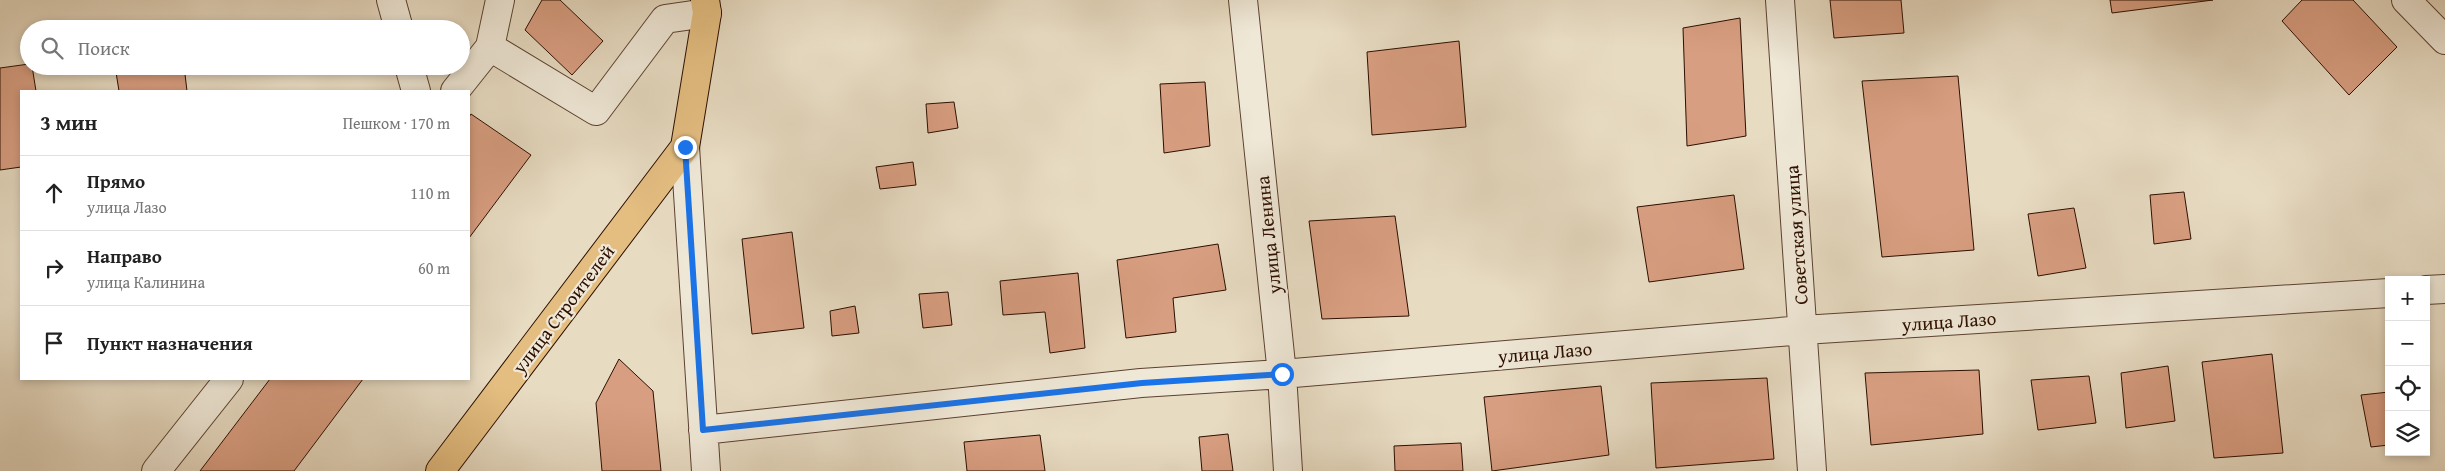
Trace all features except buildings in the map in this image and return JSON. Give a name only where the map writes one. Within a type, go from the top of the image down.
[{"type":"main road","points":[[685,147],[706,6]]},
{"type":"main road","name":"улица Строителей","points":[[440,471],[685,147]]},
{"type":"street","points":[[391,0],[397,20]]},
{"type":"street","points":[[470,72],[490,47],[500,0]]},
{"type":"street","name":"улица Ленина","points":[[1244,0],[1282,374],[1288,471]]},
{"type":"street","name":"Советская улица","points":[[1780,0],[1812,471]]},
{"type":"street","points":[[2406,0],[2445,40]]},
{"type":"street","points":[[490,47],[596,111],[666,19],[706,6]]},
{"type":"street","points":[[412,75],[416,90]]},
{"type":"street","points":[[456,90],[468,75]]},
{"type":"street","points":[[685,147],[706,471]]},
{"type":"street","points":[[2430,290],[2445,289]]},
{"type":"street","name":"улица Лазо","points":[[703,430],[1142,383],[1282,374],[1803,330],[2385,293]]},
{"type":"street","points":[[156,471],[228,380]]},
{"type":"route","points":[[685,147],[703,430],[1142,383],[1282,374]]}]
